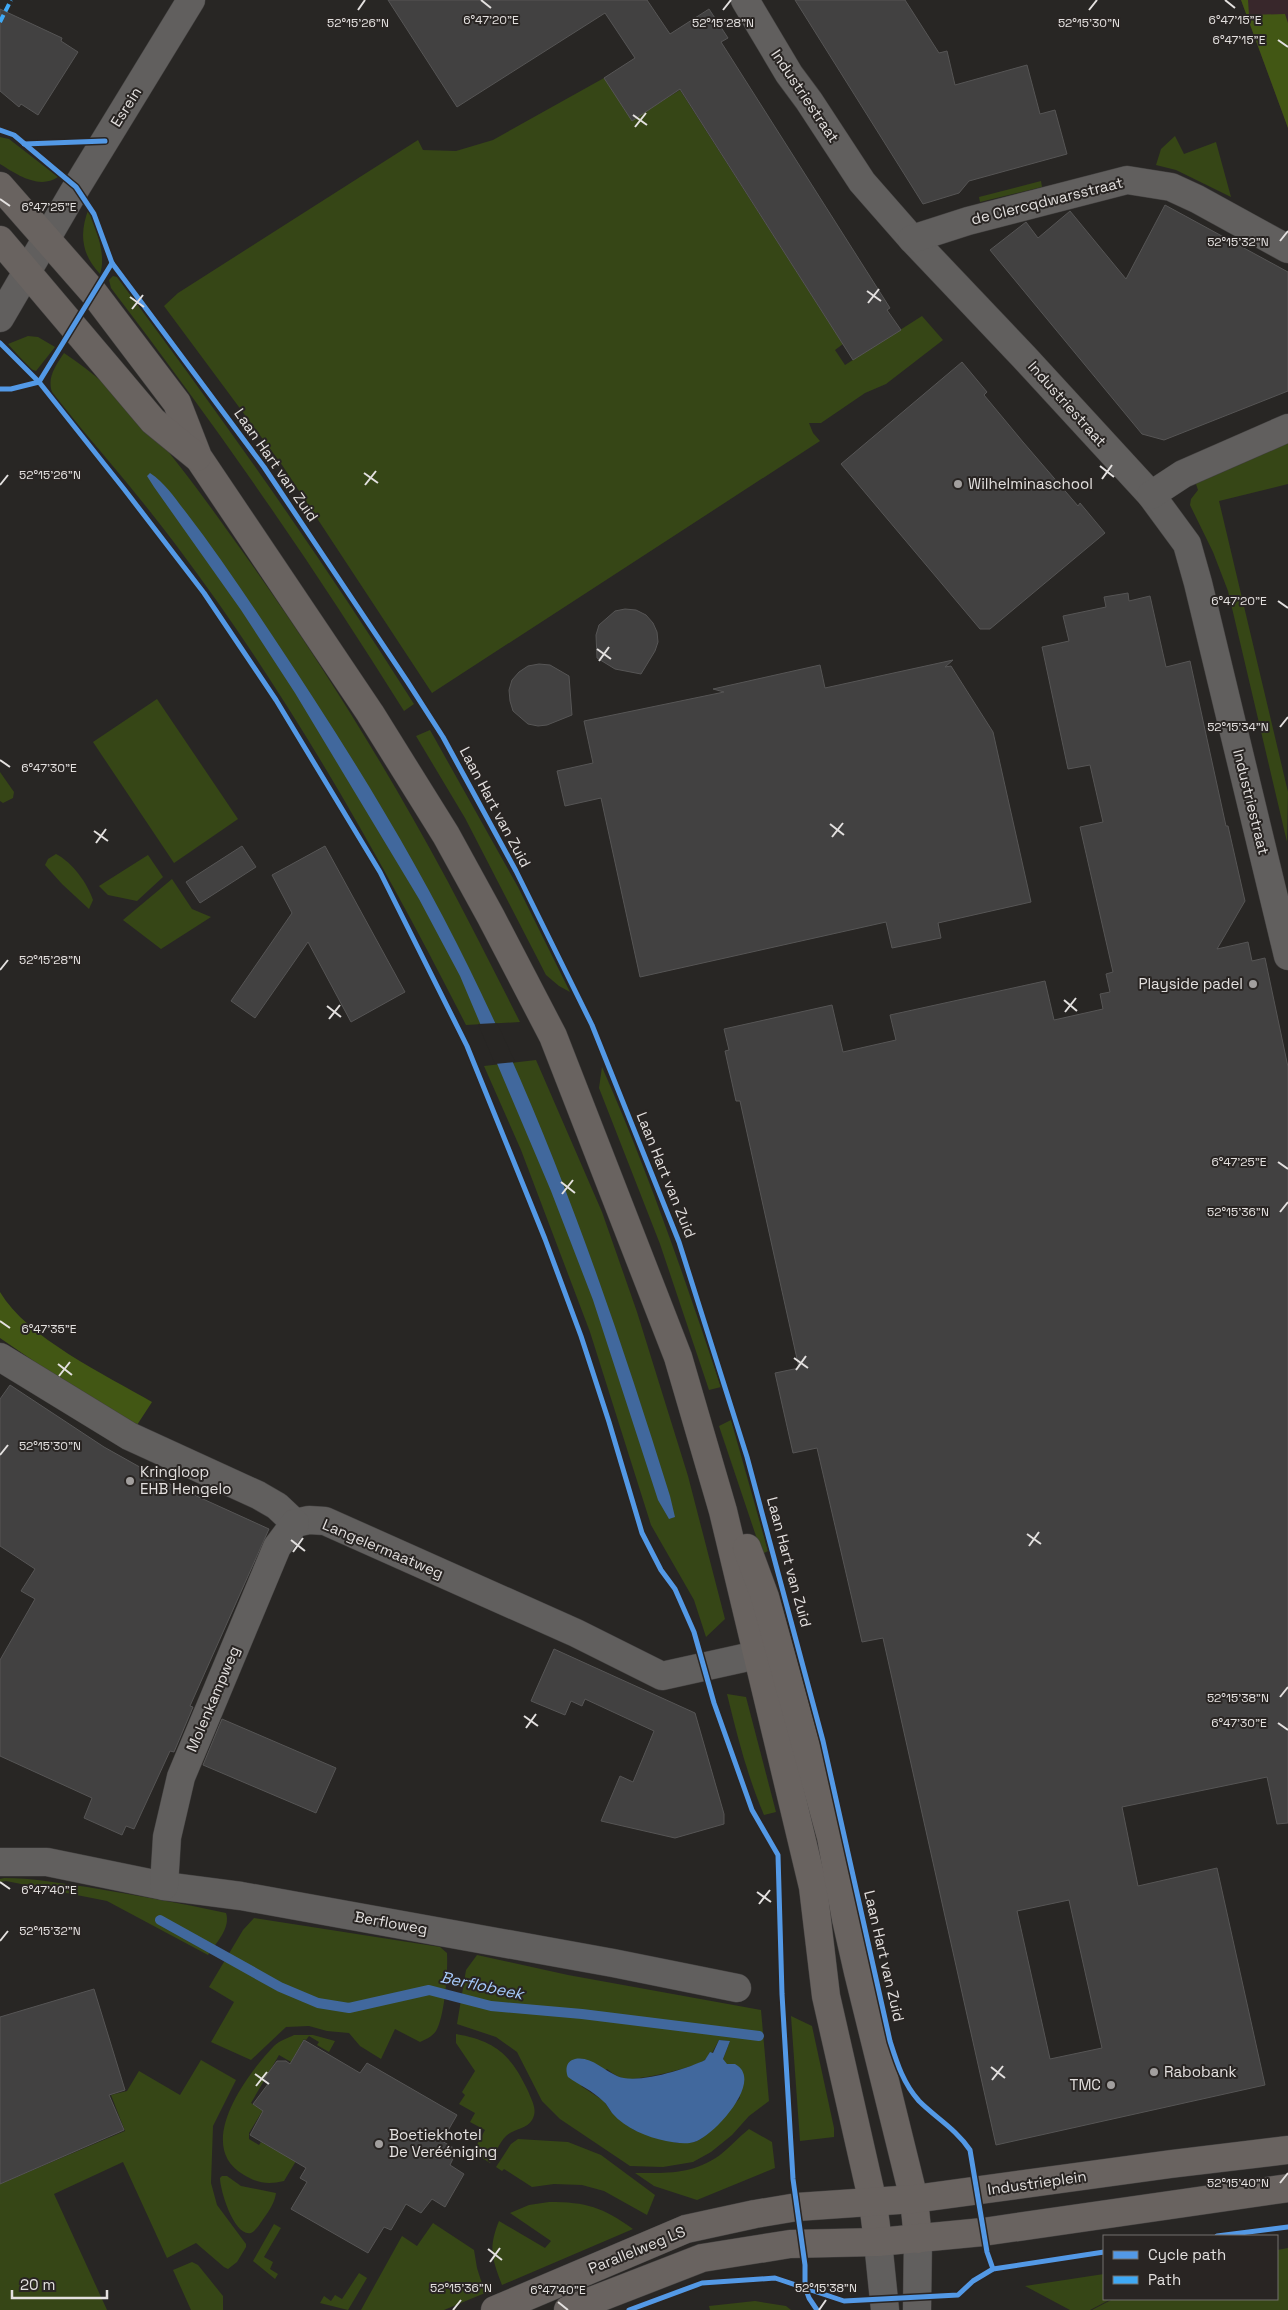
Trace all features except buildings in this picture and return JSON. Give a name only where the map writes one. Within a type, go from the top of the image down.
[{"type":"main road","name":"Laan Hart van Zuid","points":[[0,186],[47,237],[93,292],[177,403],[198,457],[370,713],[436,820],[492,917],[553,1036],[678,1357],[723,1512],[813,1887],[826,1996],[873,2203],[878,2242]]},
{"type":"main road","name":"Laan Hart van Zuid","points":[[0,240],[154,421],[198,457]]},
{"type":"main road","name":"Laan Hart van Zuid","points":[[723,1512],[747,1548],[759,1580],[803,1728],[831,1837],[856,1964],[914,2199],[918,2239]]},
{"type":"main road","name":"Industrieplein","points":[[755,2214],[797,2208],[914,2199],[1288,2150]]},
{"type":"main road","points":[[878,2242],[1002,2229],[1288,2188]]},
{"type":"main road","name":"Parallelweg LS","points":[[495,2310],[686,2229],[755,2214]]},
{"type":"main road","name":"Parallelweg LS","points":[[568,2310],[702,2258],[790,2244],[878,2242]]},
{"type":"street","name":"Esrein","points":[[0,318],[47,237],[192,0]]},
{"type":"street","name":"Industriestraat","points":[[745,0],[789,74],[862,182],[912,239],[1151,495],[1186,544],[1288,956]]},
{"type":"street","name":"de Clercqdwarsstraat","points":[[912,239],[968,221],[1128,180],[1171,187],[1197,199],[1288,249]]},
{"type":"street","points":[[1151,495],[1183,474],[1288,428]]},
{"type":"street","points":[[0,1357],[129,1436],[258,1495],[277,1506],[295,1523]]},
{"type":"street","name":"Langelermaatweg","points":[[295,1523],[308,1520],[325,1521],[567,1629],[662,1676],[757,1655]]},
{"type":"street","name":"Molenkampweg","points":[[164,1886],[167,1837],[181,1777],[277,1547],[295,1523]]},
{"type":"street","name":"Berfloweg","points":[[0,1862],[47,1862],[164,1886],[241,1896],[604,1961],[737,1988]]},
{"type":"street","points":[[917,2310],[918,2239]]},
{"type":"street","points":[[878,2242],[885,2310]]},
{"type":"shaded area","points":[[1241,0],[1288,0],[1288,128]]},
{"type":"green space","points":[[1241,0],[1248,0],[1249,15],[1285,14],[1288,23],[1288,128]]},
{"type":"green space","points":[[604,78],[632,120],[680,90],[843,344],[835,350],[845,365],[922,316],[943,340],[886,384],[865,393],[821,423],[809,423],[813,433],[820,441],[432,693],[282,465],[164,306],[178,293],[418,140],[423,150],[456,151],[493,140]]},
{"type":"green space","points":[[1175,136],[1184,154],[1216,142],[1231,197],[1176,170],[1156,165],[1161,149]]},
{"type":"green space","points":[[0,137],[9,139],[58,177],[51,181],[36,181],[20,176],[0,164]]},
{"type":"green space","points":[[1041,181],[1042,187],[980,202],[979,197]]},
{"type":"green space","points":[[89,208],[101,250],[102,266],[100,274],[89,259],[84,243],[84,226]]},
{"type":"green space","points":[[113,276],[117,277],[194,382],[270,488],[343,595],[414,704],[404,711],[299,549],[188,391],[111,288],[109,280]]},
{"type":"green space","points":[[28,336],[38,337],[55,347],[36,371],[30,369],[8,344]]},
{"type":"green space","points":[[64,353],[113,392],[156,437],[214,512],[290,620],[398,792],[447,880],[520,1022],[466,1025],[367,839],[332,779],[257,660],[176,545],[53,395],[50,383],[52,373]]},
{"type":"green space","points":[[1288,441],[1288,484],[1219,501],[1288,792],[1287,842],[1228,591],[1213,552],[1190,505],[1191,499],[1198,490],[1195,481]]},
{"type":"green space","points":[[157,699],[238,819],[174,863],[93,742]]},
{"type":"green space","points":[[430,730],[518,887],[570,992],[546,975],[465,818],[416,736]]},
{"type":"green space","points":[[0,772],[14,792],[13,798],[3,803],[0,801]]},
{"type":"green space","points":[[56,854],[74,868],[87,887],[93,900],[89,909],[45,865],[48,859]]},
{"type":"green space","points":[[148,855],[163,877],[137,901],[108,895],[99,886]]},
{"type":"green space","points":[[172,879],[192,909],[211,917],[161,949],[123,920]]},
{"type":"green space","points":[[536,1060],[602,1212],[637,1312],[688,1476],[725,1619],[706,1637],[694,1600],[651,1525],[590,1332],[521,1150],[484,1066]]},
{"type":"green space","points":[[602,1067],[650,1185],[721,1387],[709,1390],[660,1244],[599,1088]]},
{"type":"green space","points":[[0,1292],[12,1309],[48,1340],[152,1402],[137,1425],[57,1377],[0,1338]]},
{"type":"green space","points":[[731,1420],[768,1551],[762,1554],[719,1426]]},
{"type":"green space","points":[[727,1694],[746,1697],[776,1812],[764,1815],[747,1770]]},
{"type":"green space","points":[[0,1879],[87,1887],[226,1913],[225,1930],[208,1955],[107,1901],[6,1881],[0,1882]]},
{"type":"green space","points":[[254,1918],[440,1947],[447,1953],[447,1970],[444,2004],[436,2031],[420,2042],[395,2029],[381,2059],[360,2046],[349,2033],[327,2031],[309,2026],[286,2027],[251,2060],[211,2042],[234,2002],[209,1987],[243,1930]]},
{"type":"green space","points":[[477,1955],[568,1975],[761,2010],[769,2101],[749,2116],[732,2135],[711,2152],[693,2162],[663,2167],[630,2166],[560,2119],[542,2101],[517,2052],[496,2037],[457,2024],[466,1970]],"holes":[[[719,2040],[730,2041],[723,2059],[740,2098],[702,2138],[695,2142],[677,2143],[634,2130],[612,2113],[604,2101],[581,2086],[607,2069],[616,2076],[628,2079],[692,2066],[706,2059],[710,2052],[712,2053]]]},
{"type":"green space","points":[[791,2016],[812,2026],[834,2128],[834,2137],[800,2141]]},
{"type":"green space","points":[[456,2034],[482,2041],[501,2052],[522,2079],[534,2106],[534,2116],[530,2123],[506,2136],[490,2163],[473,2152],[485,2130],[470,2122],[475,2113],[459,2104],[465,2095],[462,2092],[475,2071],[456,2043]]},
{"type":"green space","points":[[294,2035],[313,2035],[335,2041],[329,2052],[317,2045],[319,2042],[309,2036],[306,2040],[304,2039],[291,2062],[279,2055],[251,2103],[263,2110],[249,2133],[249,2139],[259,2145],[261,2142],[296,2161],[284,2181],[268,2183],[253,2180],[244,2175],[230,2162],[223,2147],[224,2129],[239,2091],[251,2074],[274,2046]]},
{"type":"green space","points":[[201,2060],[236,2080],[213,2126],[211,2183],[217,2205],[246,2244],[237,2262],[228,2269],[196,2243],[167,2258],[123,2162],[54,2194],[107,2310],[0,2310],[0,2184],[125,2131],[111,2095],[127,2091],[139,2071],[180,2095]]},
{"type":"green space","points":[[749,2129],[772,2142],[775,2168],[697,2200],[654,2186],[635,2173],[679,2172],[710,2162]]},
{"type":"green space","points":[[518,2139],[568,2142],[601,2155],[655,2195],[647,2215],[604,2191],[582,2185],[554,2184],[532,2187],[504,2169],[502,2171],[496,2167],[511,2144]]},
{"type":"green space","points":[[227,2176],[241,2186],[276,2193],[268,2212],[253,2232],[245,2232],[239,2228],[229,2212],[221,2184],[220,2178]]},
{"type":"green space","points":[[549,2202],[574,2203],[594,2207],[633,2229],[502,2285],[496,2268],[492,2246],[499,2221],[545,2248],[551,2241],[510,2213],[529,2205]]},
{"type":"green space","points":[[433,2223],[474,2250],[477,2268],[485,2293],[444,2310],[361,2310],[402,2236],[417,2246]]},
{"type":"green space","points":[[274,2224],[281,2228],[264,2257],[273,2262],[270,2269],[278,2274],[275,2279],[253,2261]]},
{"type":"green space","points":[[1288,2248],[1288,2310],[1092,2310],[1111,2300],[1278,2300],[1278,2250]]},
{"type":"green space","points":[[192,2262],[198,2265],[223,2296],[223,2310],[191,2310],[173,2270]]},
{"type":"green space","points":[[359,2273],[367,2278],[348,2310],[320,2303],[324,2296],[331,2301],[335,2295],[342,2299]]},
{"type":"green space","points":[[1103,2274],[1103,2300],[1109,2300],[1090,2310],[1070,2310],[1025,2286]]},
{"type":"green space","points":[[755,2301],[786,2306],[791,2310],[710,2310],[709,2306]]},
{"type":"water","points":[[150,473],[169,491],[208,541],[325,716],[377,799],[448,926],[500,1034],[555,1163],[627,1362],[675,1517],[669,1519],[658,1500],[593,1300],[551,1191],[460,976],[419,899],[295,693],[241,610],[154,487],[147,476]]},
{"type":"water","points":[[719,2040],[730,2041],[723,2059],[727,2064],[735,2064],[743,2072],[744,2082],[741,2094],[725,2118],[715,2128],[697,2141],[690,2143],[666,2141],[644,2135],[630,2128],[612,2113],[599,2097],[568,2077],[567,2074],[567,2066],[570,2062],[575,2059],[581,2059],[592,2061],[617,2076],[625,2078],[636,2079],[661,2075],[705,2060],[710,2052],[713,2053]]},
{"type":"pier","points":[[497,1023],[515,1062],[495,1064],[478,1024]]},
{"type":"waterway","name":"Berflobeek","points":[[160,1920],[280,1987],[318,2003],[349,2008],[429,1990],[491,2006],[582,2014],[759,2036]]},
{"type":"marked path","points":[[0,22],[11,0]]},
{"type":"cycle path","points":[[0,130],[14,135],[76,187],[94,214],[112,263],[264,467],[407,681],[443,737],[516,871],[592,1025],[679,1242],[747,1457],[823,1741],[890,2041],[901,2072],[913,2094],[925,2107],[959,2136],[970,2150],[987,2252],[993,2269]]},
{"type":"cycle path","points":[[24,144],[105,141]]},
{"type":"cycle path","points":[[0,389],[11,389],[39,382],[112,263]]},
{"type":"cycle path","points":[[0,343],[39,382],[124,489],[204,593],[276,700],[380,872],[467,1046],[545,1239],[581,1336],[642,1533],[661,1570],[675,1589],[694,1632],[714,1703],[752,1810],[778,1855],[782,1994],[793,2179],[805,2265],[805,2287],[809,2298],[817,2310]]},
{"type":"cycle path","points":[[1225,2235],[1288,2227]]},
{"type":"cycle path","points":[[629,2310],[702,2283],[775,2278],[844,2301],[958,2295],[973,2281],[993,2269],[1103,2252]]},
{"type":"place","name":"Wilhelminaschool","points":[[958,484]]},
{"type":"place","name":"Playside padel","points":[[1253,984]]},
{"type":"place","name":"Kringloop EHB Hengelo","points":[[130,1481]]},
{"type":"place","name":"Rabobank","points":[[1154,2072]]},
{"type":"place","name":"TMC","points":[[1111,2085]]},
{"type":"place","name":"Boetiekhotel De Verééniging","points":[[379,2144]]}]
